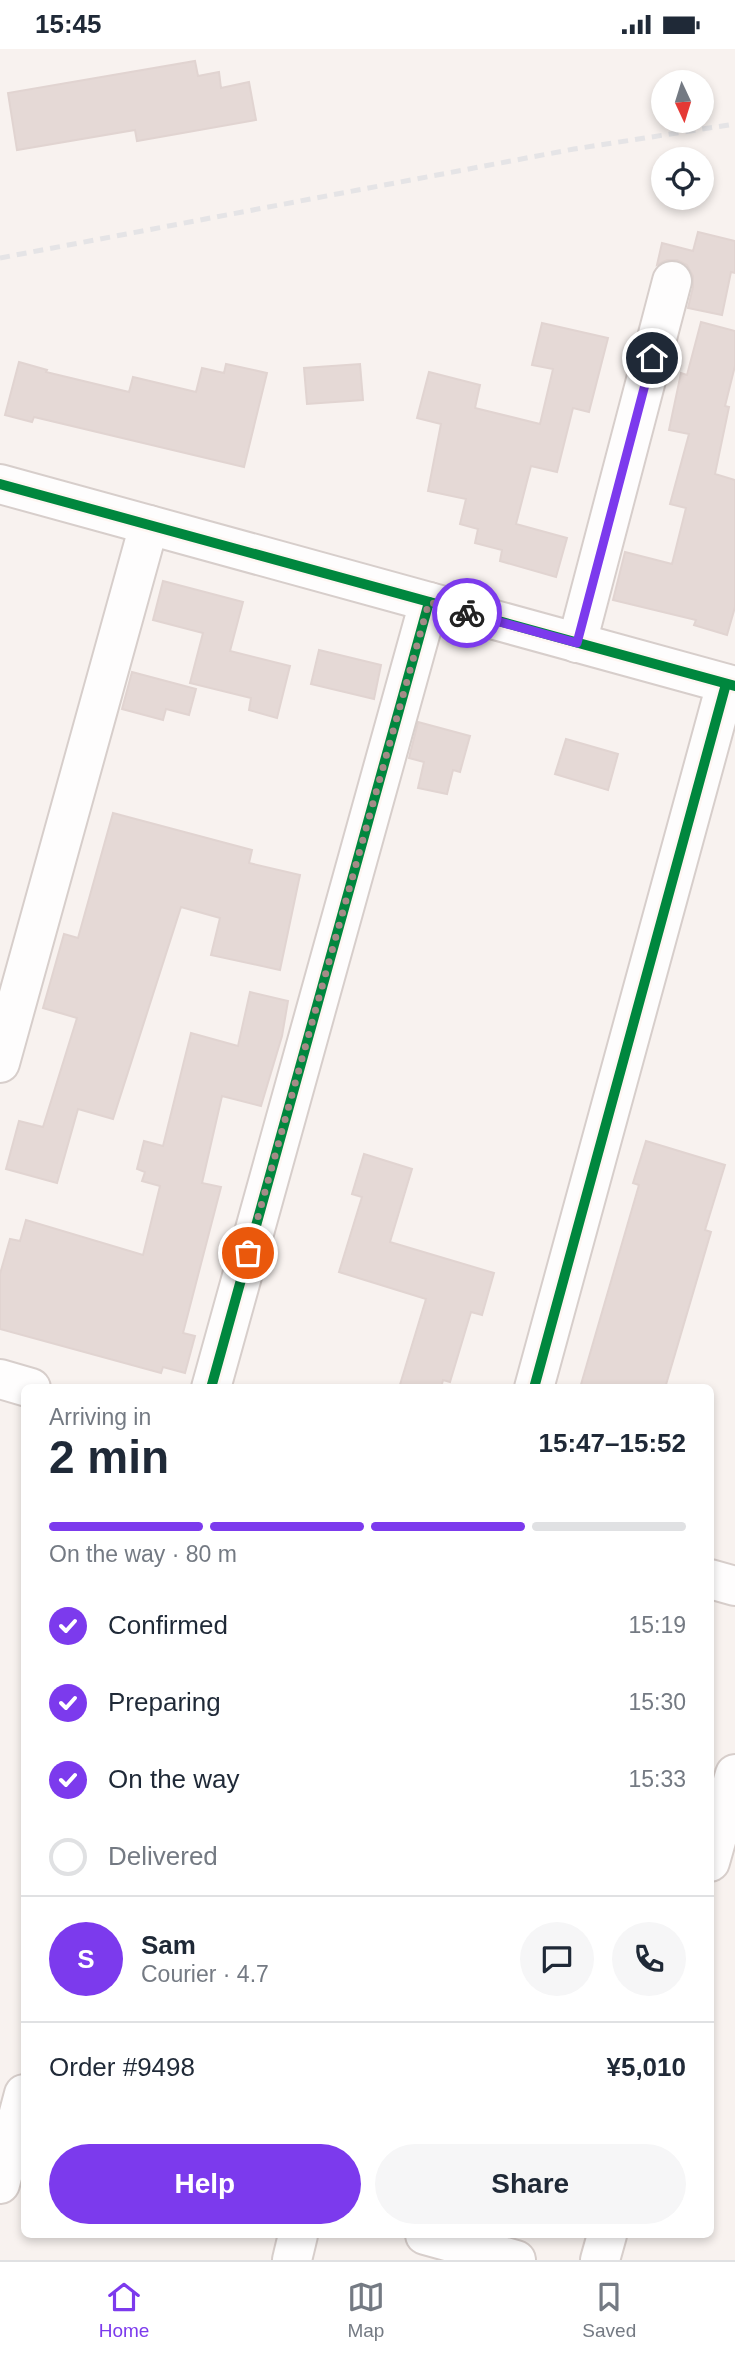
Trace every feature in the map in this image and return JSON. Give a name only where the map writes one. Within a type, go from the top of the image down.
[{"type":"street","points":[[577,643],[672,281]]},
{"type":"street","points":[[0,484],[731,685],[535,1384]]},
{"type":"street","points":[[0,1063],[149,525]]},
{"type":"street","points":[[212,1384],[429,602]]},
{"type":"street","points":[[0,1379],[21,1385]]},
{"type":"street","points":[[714,1580],[735,1586]]},
{"type":"street","points":[[714,1848],[735,1773]]},
{"type":"street","points":[[0,2184],[16,2115]]},
{"type":"street","points":[[292,2260],[298,2238]]},
{"type":"street","points":[[436,2238],[516,2260]]},
{"type":"street","points":[[600,2260],[606,2238]]},
{"type":"building","points":[[195,61],[198,76],[219,72],[221,88],[249,82],[256,120],[137,141],[135,130],[17,150],[8,93]]},
{"type":"building","points":[[698,232],[735,241],[735,273],[731,272],[722,315],[688,308],[693,276],[687,265],[677,260],[667,260],[657,265],[662,243],[693,251]]},
{"type":"building","points":[[701,322],[735,331],[735,366],[725,406],[729,407],[715,474],[735,480],[735,607],[727,635],[694,625],[696,620],[613,600],[625,552],[672,564],[686,508],[670,504],[689,434],[669,430],[681,373],[687,375]]},
{"type":"building","points":[[542,323],[608,338],[589,412],[573,408],[557,472],[531,466],[516,524],[567,538],[556,577],[500,561],[502,550],[475,543],[478,529],[460,524],[466,499],[428,491],[441,424],[417,418],[429,372],[480,385],[475,408],[540,424],[553,369],[532,365]]},
{"type":"building","points":[[19,362],[47,370],[46,372],[129,392],[133,377],[196,392],[202,368],[224,373],[226,364],[267,373],[244,467],[34,417],[32,422],[5,415]]},
{"type":"building","points":[[360,364],[363,400],[307,404],[304,368]]},
{"type":"building","points":[[163,581],[243,602],[230,651],[290,666],[277,718],[249,710],[251,698],[190,683],[203,633],[153,620]]},
{"type":"building","points":[[319,650],[381,665],[374,699],[311,684]]},
{"type":"building","points":[[132,672],[196,689],[189,715],[166,709],[163,720],[122,709]]},
{"type":"building","points":[[418,722],[470,736],[460,772],[453,770],[447,794],[418,788],[424,762],[409,758]]},
{"type":"building","points":[[566,739],[618,754],[608,790],[555,774]]},
{"type":"building","points":[[113,813],[252,850],[249,863],[300,875],[280,970],[211,955],[220,918],[181,907],[113,1119],[78,1109],[57,1183],[6,1169],[19,1121],[43,1127],[77,1018],[43,1008],[64,934],[78,938]]},
{"type":"building","points":[[250,992],[288,1001],[282,1036],[261,1106],[222,1096],[202,1183],[221,1187],[183,1333],[195,1336],[185,1373],[163,1367],[161,1373],[0,1329],[0,1274],[10,1239],[20,1241],[26,1220],[143,1255],[160,1186],[142,1181],[145,1172],[137,1169],[144,1141],[163,1146],[191,1033],[238,1046]]},
{"type":"building","points":[[646,1141],[725,1165],[705,1230],[711,1232],[666,1384],[581,1384],[639,1185],[633,1183]]},
{"type":"building","points":[[364,1154],[412,1169],[390,1242],[494,1273],[482,1315],[471,1312],[450,1382],[443,1380],[442,1384],[400,1384],[426,1299],[339,1272],[362,1197],[352,1194]]},
{"type":"railway","points":[[0,258],[574,149],[735,124]]},
{"type":"cycle path","points":[[0,484],[735,686]]},
{"type":"cycle path","points":[[212,1384],[429,602]]},
{"type":"cycle path","points":[[535,1384],[726,684]]},
{"type":"way so far","points":[[248,1253],[429,602],[467,613]]},
{"type":"route","points":[[467,613],[577,643],[652,358]]}]
